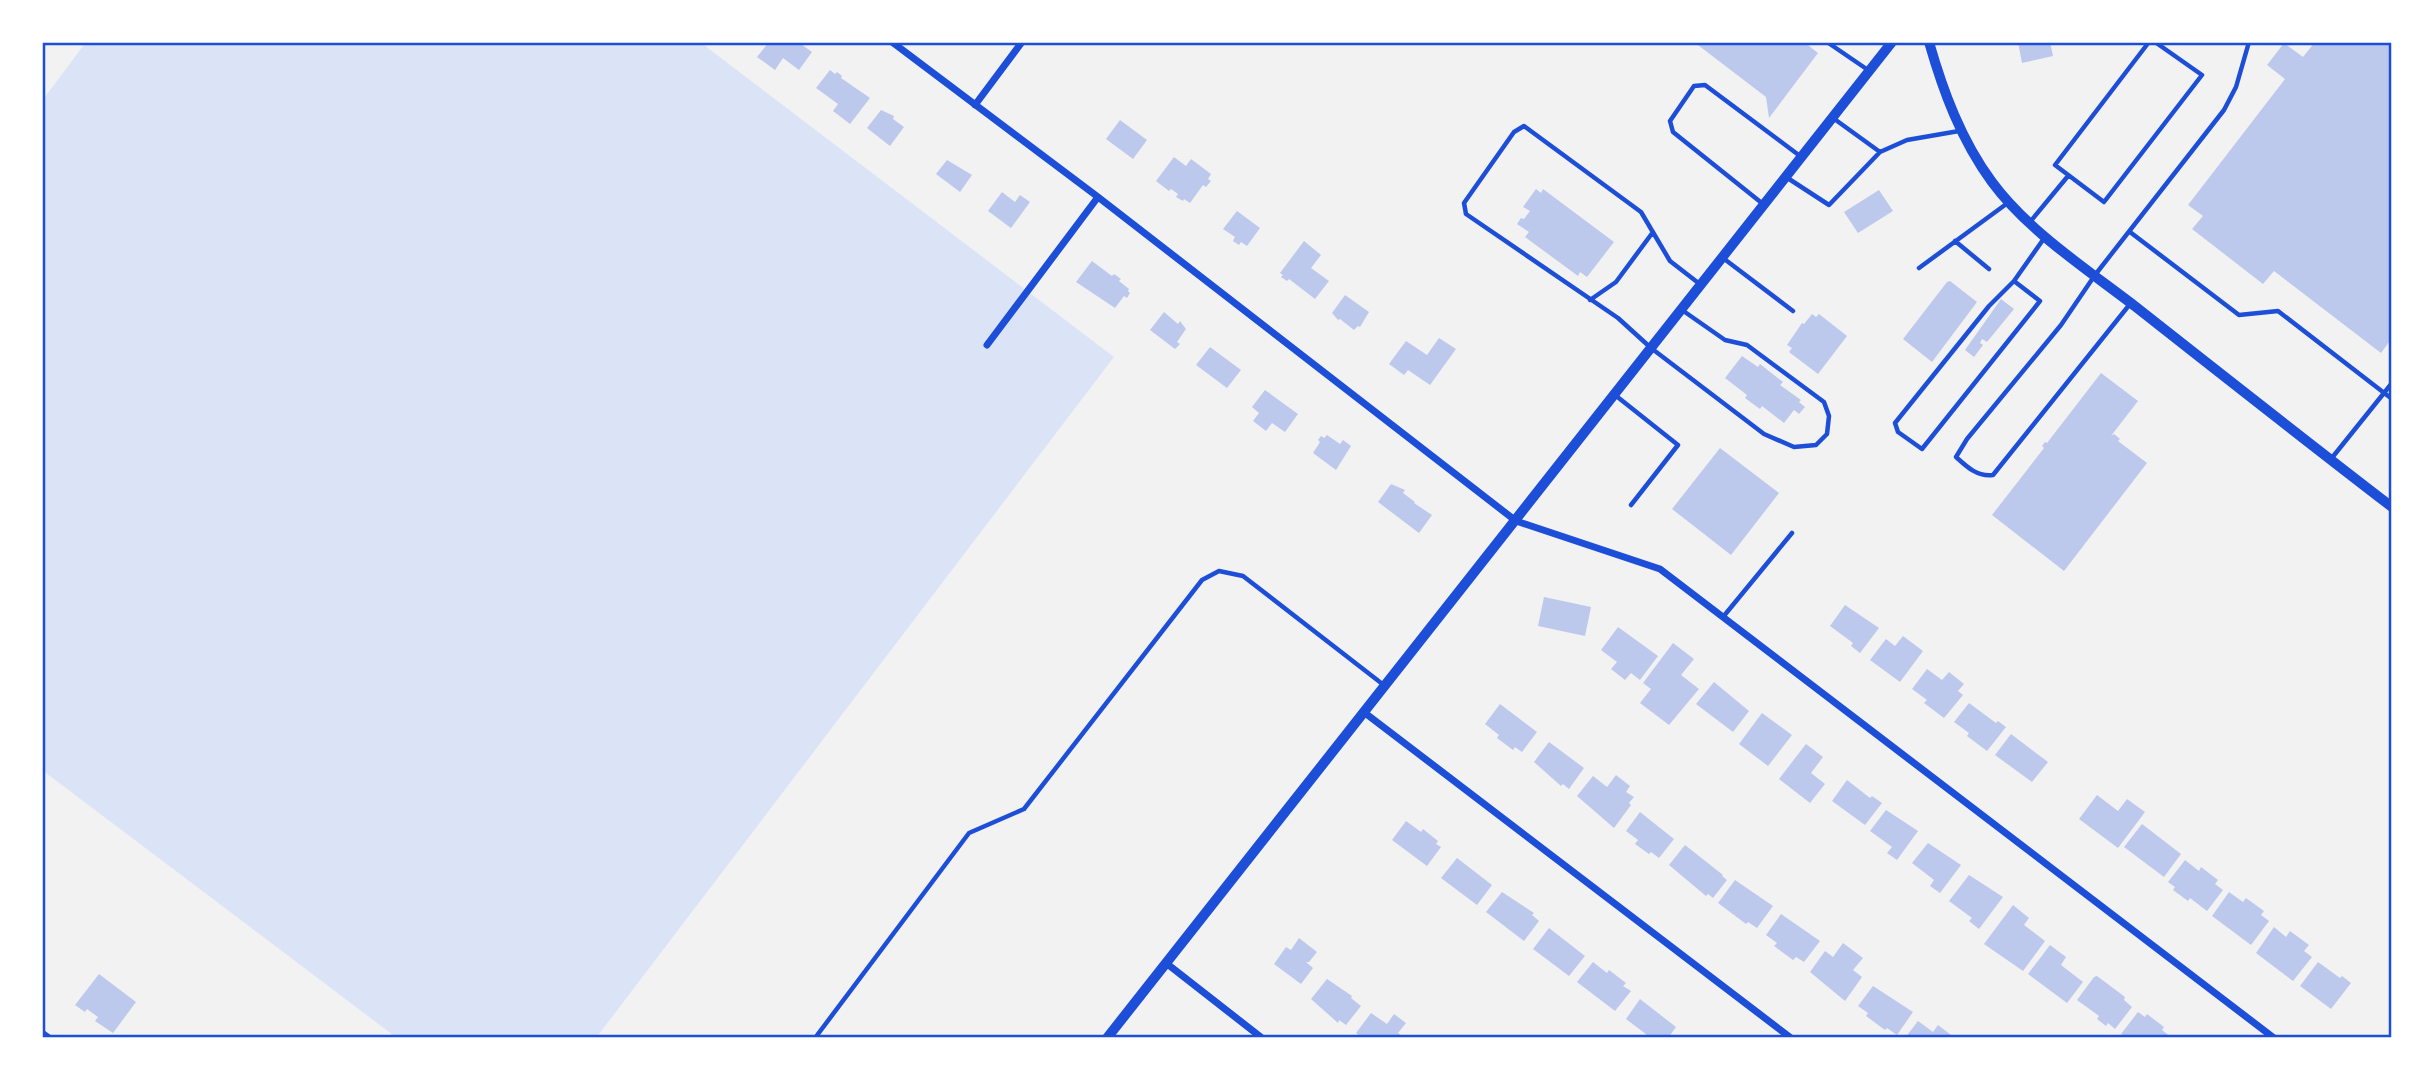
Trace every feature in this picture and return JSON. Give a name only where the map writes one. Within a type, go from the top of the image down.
[{"type":"main road","points":[[1107,1038],[1892,42]]},
{"type":"main road","points":[[1929,42],[1941,83],[1961,130],[1992,182],[2008,202],[2095,275],[2392,507]]},
{"type":"street","points":[[892,42],[1098,197],[1516,521],[1660,569],[2274,1038]]},
{"type":"street","points":[[975,104],[1022,42]]},
{"type":"street","points":[[987,345],[1098,197]]},
{"type":"street","points":[[1365,713],[1791,1038]]},
{"type":"street","points":[[1166,963],[1262,1038]]},
{"type":"street","points":[[42,1033],[49,1038]]},
{"type":"lane","points":[[1827,42],[1869,70]]},
{"type":"lane","points":[[2149,42],[2055,165],[2104,202],[2202,75],[2155,42]]},
{"type":"lane","points":[[2131,303],[1993,475],[1983,476],[1966,467],[1956,457],[1967,439],[2061,325],[2095,275],[2224,110],[2236,87],[2249,42]]},
{"type":"lane","points":[[1764,204],[1672,132],[1670,121],[1694,86],[1705,85],[1801,156]]},
{"type":"lane","points":[[1832,118],[1880,152]]},
{"type":"lane","points":[[1682,309],[1719,336],[1747,345],[1824,402],[1829,416],[1827,434],[1816,445],[1794,447],[1765,435],[1651,348],[1618,318],[1466,214],[1464,203],[1514,132],[1524,126],[1641,212],[1670,261],[1701,285]]},
{"type":"lane","points":[[1785,177],[1829,205],[1880,152],[1907,140],[1961,130]]},
{"type":"lane","points":[[2030,223],[2068,176]]},
{"type":"lane","points":[[1919,268],[2008,202]]},
{"type":"lane","points":[[1590,300],[1616,282],[1653,232]]},
{"type":"lane","points":[[2130,232],[2239,316],[2278,311],[2392,399]]},
{"type":"lane","points":[[2014,281],[2040,301],[1922,449],[1898,432],[1895,423],[1989,306],[2014,281],[2046,236]]},
{"type":"lane","points":[[1955,242],[1989,269]]},
{"type":"lane","points":[[1722,257],[1793,311]]},
{"type":"lane","points":[[2331,460],[2392,383]]},
{"type":"lane","points":[[1615,394],[1678,445],[1631,505]]},
{"type":"lane","points":[[1723,617],[1792,533]]},
{"type":"lane","points":[[815,1038],[969,833],[1024,809],[1202,580],[1219,571],[1243,576],[1385,687]]},
{"type":"shaded area","points":[[86,42],[700,42],[1114,357],[596,1038],[397,1038],[42,770],[42,101]]},
{"type":"building","points":[[769,42],[798,42],[812,52],[799,70],[783,58],[775,70],[757,57]]},
{"type":"building","points":[[1694,42],[1804,42],[1818,53],[1769,118],[1766,97]]},
{"type":"building","points":[[2018,42],[2050,42],[2053,56],[2022,63]]},
{"type":"building","points":[[2315,42],[2392,42],[2392,338],[2381,353],[2274,271],[2263,284],[2192,229],[2203,216],[2188,205],[2285,79],[2267,65],[2284,43],[2303,57]]},
{"type":"building","points":[[830,70],[835,74],[837,72],[841,78],[870,98],[850,124],[833,111],[838,104],[816,88]]},
{"type":"building","points":[[881,110],[894,116],[893,119],[904,127],[890,146],[867,128]]},
{"type":"building","points":[[1120,120],[1147,140],[1133,159],[1106,139]]},
{"type":"building","points":[[1174,157],[1186,166],[1191,159],[1211,174],[1208,179],[1211,181],[1206,187],[1203,185],[1190,203],[1176,197],[1178,194],[1156,181]]},
{"type":"building","points":[[947,160],[972,175],[960,192],[936,174]]},
{"type":"building","points":[[1536,189],[1541,193],[1543,189],[1614,242],[1587,277],[1580,272],[1578,276],[1525,237],[1529,232],[1517,224],[1530,211],[1523,207]]},
{"type":"building","points":[[1879,190],[1893,211],[1858,233],[1844,212]]},
{"type":"building","points":[[1002,192],[1015,202],[1020,195],[1030,202],[1011,228],[988,211]]},
{"type":"building","points":[[1237,211],[1260,228],[1247,246],[1233,241],[1235,237],[1223,229]]},
{"type":"building","points":[[1304,241],[1321,255],[1311,268],[1329,281],[1315,299],[1289,279],[1287,281],[1281,277],[1283,275],[1280,273]]},
{"type":"building","points":[[1092,261],[1112,276],[1114,274],[1121,279],[1119,281],[1129,289],[1127,298],[1124,296],[1115,308],[1076,282]]},
{"type":"building","points":[[1950,281],[1977,302],[1932,362],[1903,339]]},
{"type":"building","points":[[1345,295],[1369,312],[1360,327],[1354,330],[1332,313]]},
{"type":"building","points":[[2001,299],[2014,309],[1987,342],[1982,339],[1980,343],[1983,345],[1974,357],[1965,350]]},
{"type":"building","points":[[1164,312],[1178,324],[1180,321],[1186,329],[1175,349],[1150,330]]},
{"type":"building","points":[[1812,314],[1816,317],[1819,314],[1847,336],[1818,374],[1789,352],[1792,348],[1787,345],[1802,323]]},
{"type":"building","points":[[1439,338],[1456,349],[1430,385],[1408,370],[1404,375],[1389,364],[1406,341],[1427,355]]},
{"type":"building","points":[[1210,347],[1241,370],[1227,388],[1196,365]]},
{"type":"building","points":[[1742,356],[1758,367],[1760,364],[1783,382],[1780,385],[1801,400],[1799,402],[1805,407],[1799,414],[1794,410],[1784,423],[1762,406],[1760,409],[1745,398],[1747,395],[1725,378]]},
{"type":"building","points":[[2101,373],[2138,401],[2111,436],[2114,434],[2120,439],[2118,441],[2147,463],[2064,571],[1992,515],[2044,448],[2042,446],[2045,442],[2047,443]]},
{"type":"building","points":[[1265,390],[1298,414],[1285,432],[1272,423],[1266,431],[1253,421],[1259,413],[1252,407]]},
{"type":"building","points":[[1327,435],[1340,444],[1343,440],[1351,446],[1336,470],[1313,453],[1321,436],[1324,438]]},
{"type":"building","points":[[1720,448],[1779,493],[1731,555],[1672,509]]},
{"type":"building","points":[[1391,484],[1405,490],[1403,493],[1432,515],[1419,533],[1378,502]]},
{"type":"building","points":[[1544,597],[1591,607],[1585,636],[1538,626]]},
{"type":"building","points":[[1845,605],[1879,628],[1860,653],[1851,646],[1853,643],[1830,626]]},
{"type":"building","points":[[1618,627],[1658,656],[1640,680],[1631,673],[1625,680],[1611,669],[1617,662],[1601,650]]},
{"type":"building","points":[[1903,636],[1923,651],[1900,682],[1870,660],[1886,639],[1895,646]]},
{"type":"building","points":[[1673,643],[1694,659],[1681,675],[1699,689],[1669,725],[1640,703],[1651,689],[1643,683]]},
{"type":"building","points":[[1927,669],[1942,680],[1949,672],[1964,684],[1958,691],[1963,695],[1944,718],[1924,703],[1927,700],[1912,689]]},
{"type":"building","points":[[1714,682],[1749,711],[1733,732],[1696,704]]},
{"type":"building","points":[[1969,703],[2006,727],[1987,751],[1954,722]]},
{"type":"building","points":[[1500,704],[1537,732],[1522,752],[1515,747],[1513,750],[1497,738],[1499,735],[1485,724]]},
{"type":"building","points":[[1762,713],[1792,735],[1768,766],[1739,744]]},
{"type":"building","points":[[2011,734],[2048,762],[2032,782],[1995,755]]},
{"type":"building","points":[[1549,742],[1584,768],[1569,789],[1563,784],[1561,786],[1534,762]]},
{"type":"building","points":[[1806,744],[1823,757],[1811,773],[1825,784],[1810,803],[1779,779]]},
{"type":"building","points":[[1616,775],[1630,786],[1626,792],[1634,797],[1614,828],[1577,796],[1593,776],[1607,787]]},
{"type":"building","points":[[1847,780],[1870,798],[1872,796],[1882,803],[1865,825],[1832,801]]},
{"type":"building","points":[[2097,795],[2118,811],[2127,799],[2145,812],[2118,848],[2079,819]]},
{"type":"building","points":[[1886,810],[1918,831],[1897,860],[1887,853],[1892,847],[1870,831]]},
{"type":"building","points":[[1640,812],[1674,839],[1659,858],[1635,844],[1638,840],[1626,831]]},
{"type":"building","points":[[1406,821],[1421,832],[1423,829],[1438,841],[1436,844],[1441,847],[1427,866],[1392,840]]},
{"type":"building","points":[[2142,824],[2181,854],[2164,877],[2124,847]]},
{"type":"building","points":[[1928,843],[1961,865],[1940,893],[1930,886],[1934,880],[1912,863]]},
{"type":"building","points":[[1685,845],[1727,880],[1713,898],[1708,894],[1706,896],[1669,865]]},
{"type":"building","points":[[1457,858],[1492,885],[1477,905],[1441,878]]},
{"type":"building","points":[[2185,860],[2199,871],[2201,867],[2218,880],[2215,884],[2223,890],[2207,911],[2190,898],[2188,901],[2173,890],[2175,887],[2168,882]]},
{"type":"building","points":[[1969,875],[2003,897],[1979,929],[1969,921],[1972,918],[1949,901]]},
{"type":"building","points":[[1735,880],[1773,906],[1757,928],[1748,922],[1746,924],[1718,903]]},
{"type":"building","points":[[1502,892],[1534,913],[1532,915],[1539,921],[1524,941],[1486,912]]},
{"type":"building","points":[[2229,892],[2243,902],[2246,898],[2264,911],[2261,915],[2269,921],[2251,945],[2212,916]]},
{"type":"building","points":[[2013,905],[2029,918],[2024,925],[2045,941],[2023,971],[1984,944]]},
{"type":"building","points":[[1781,914],[1820,941],[1804,962],[1796,957],[1793,960],[1774,946],[1777,943],[1766,935]]},
{"type":"building","points":[[2274,927],[2286,937],[2290,931],[2309,945],[2304,951],[2312,957],[2293,981],[2256,953]]},
{"type":"building","points":[[1549,928],[1585,956],[1569,976],[1533,949]]},
{"type":"building","points":[[1299,938],[1317,952],[1306,962],[1313,968],[1301,984],[1274,964],[1286,947],[1291,950]]},
{"type":"building","points":[[1843,943],[1863,958],[1853,970],[1862,977],[1845,1001],[1810,972],[1825,951],[1833,957]]},
{"type":"building","points":[[2050,945],[2066,957],[2061,965],[2083,982],[2067,1003],[2028,974]]},
{"type":"building","points":[[1593,962],[1607,973],[1609,970],[1626,983],[1623,986],[1631,991],[1615,1011],[1577,982]]},
{"type":"building","points":[[2318,962],[2351,983],[2331,1009],[2300,986]]},
{"type":"building","points":[[99,974],[136,1002],[113,1033],[95,1021],[98,1017],[75,1005]]},
{"type":"building","points":[[2097,976],[2125,997],[2124,1000],[2132,1007],[2115,1029],[2108,1023],[2106,1026],[2097,1019],[2099,1016],[2077,1000]]},
{"type":"building","points":[[1327,979],[1352,996],[1361,1006],[1346,1025],[1339,1020],[1338,1023],[1311,999]]},
{"type":"building","points":[[1873,986],[1913,1012],[1897,1035],[1866,1016],[1868,1013],[1858,1006]]},
{"type":"building","points":[[1640,999],[1676,1027],[1668,1038],[1651,1038],[1626,1019]]},
{"type":"building","points":[[2138,1012],[2145,1017],[2147,1014],[2164,1027],[2162,1030],[2172,1038],[2126,1038],[2121,1034]]},
{"type":"building","points":[[1371,1013],[1387,1024],[1394,1014],[1406,1023],[1398,1033],[1405,1038],[1363,1038],[1356,1033]]},
{"type":"building","points":[[1918,1021],[1933,1032],[1938,1025],[1955,1038],[1905,1038]]}]
